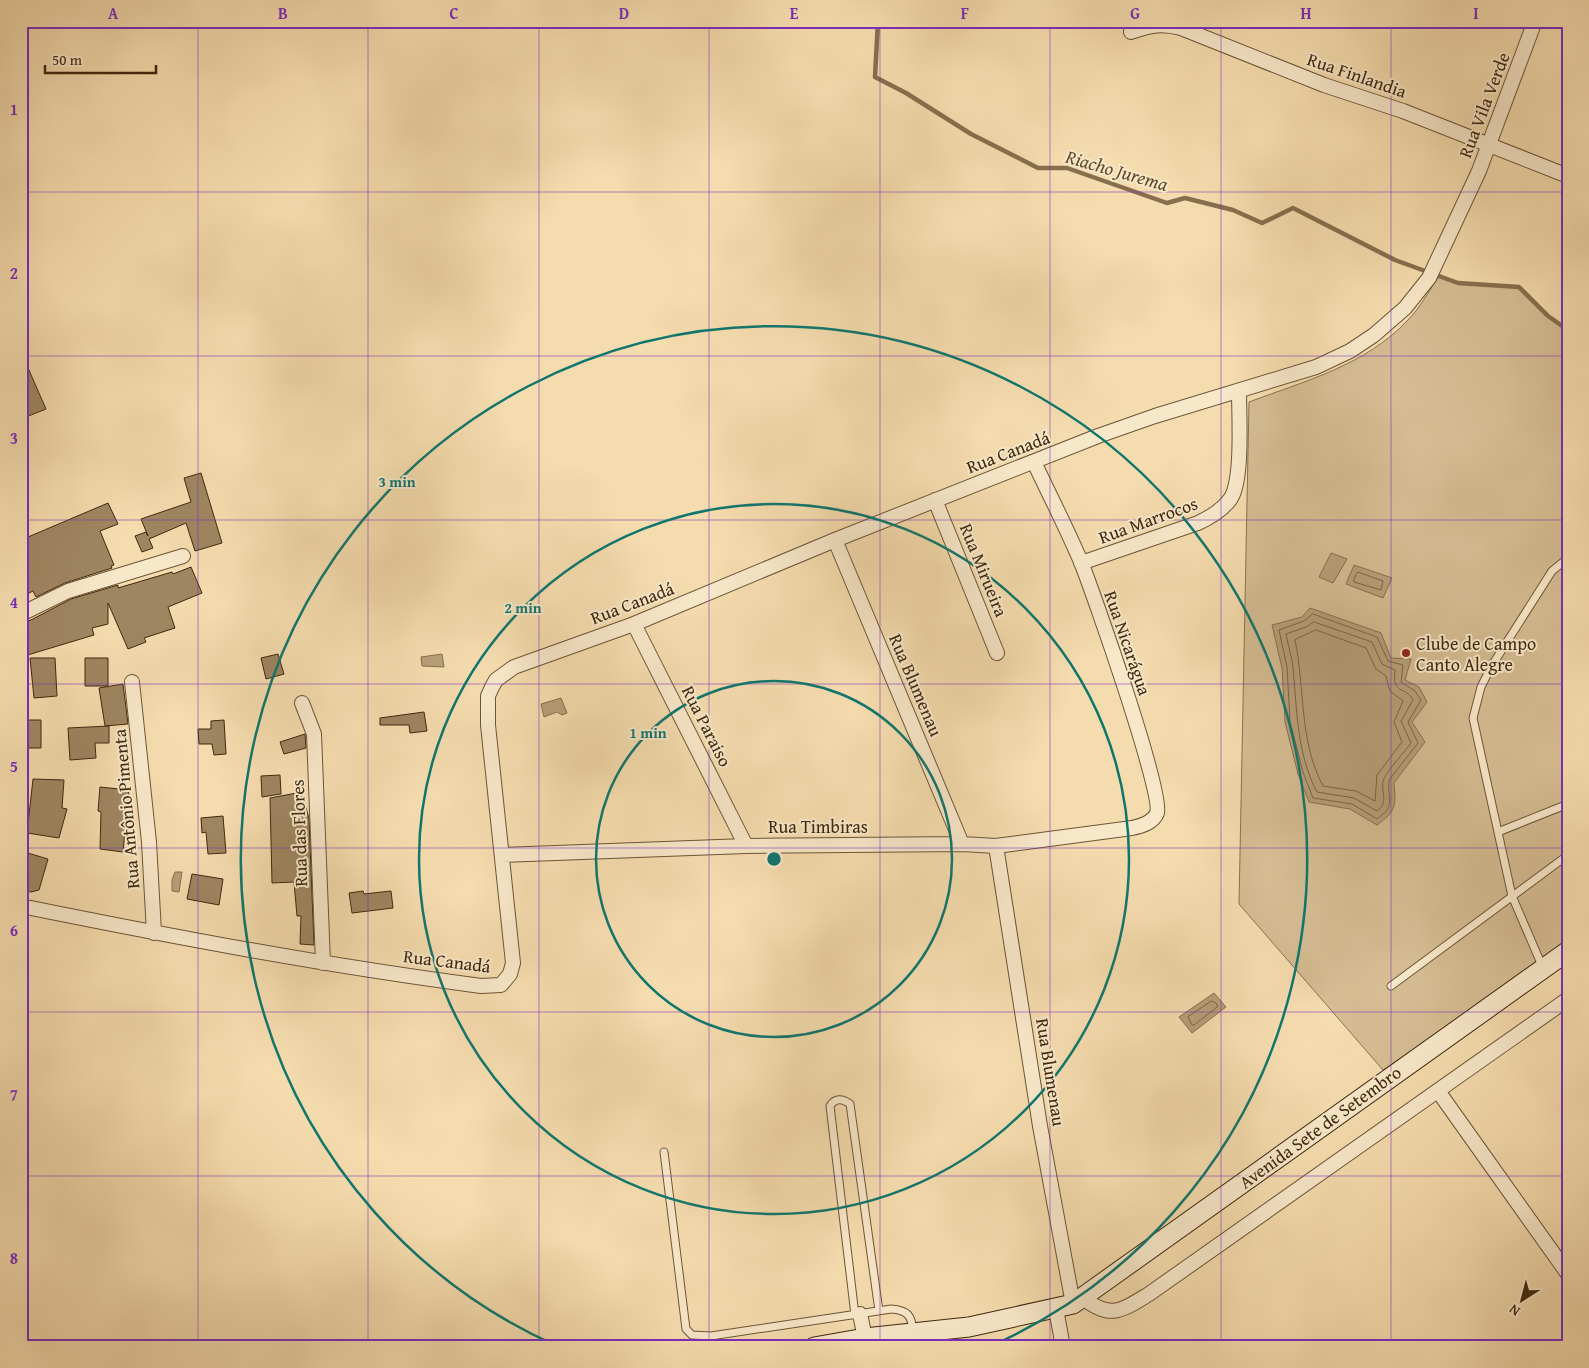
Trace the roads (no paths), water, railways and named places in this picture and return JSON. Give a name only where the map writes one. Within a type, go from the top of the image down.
[{"type":"main road","name":"Avenida Sete de Setembro","points":[[1070,1303],[1568,951]]},
{"type":"main road","points":[[814,1347],[865,1338],[969,1327],[1070,1303]]},
{"type":"street","name":"Rua Vila Verde","points":[[1466,201],[1535,21]]},
{"type":"street","name":"Rua Finlandia","points":[[1132,32],[1148,26],[1164,24],[1181,28],[1324,85],[1383,103],[1568,176]]},
{"type":"street","name":"Rua Canadá","points":[[21,906],[154,933],[323,963],[481,986],[501,985],[510,974],[513,963],[488,711],[488,696],[496,680],[514,667],[634,624],[935,500],[1155,416],[1316,367],[1350,351],[1405,308],[1430,278],[1466,201]]},
{"type":"street","name":"Rua Marrocos","points":[[1081,563],[1198,523],[1213,516],[1224,507],[1232,497],[1238,478],[1239,390]]},
{"type":"street","name":"Rua Nicarágua","points":[[1034,462],[1081,563],[1155,785],[1158,804],[1157,813],[1144,825],[1132,828]]},
{"type":"street","name":"Rua Mirueira","points":[[935,500],[997,653]]},
{"type":"street","name":"Rua Blumenau","points":[[835,540],[962,844]]},
{"type":"street","points":[[21,614],[68,591],[183,556]]},
{"type":"street","name":"Rua Paraiso","points":[[634,624],[746,846]]},
{"type":"street","name":"Rua Antônio Pimenta","points":[[132,682],[149,842],[154,933]]},
{"type":"street","name":"Rua das Flores","points":[[302,703],[314,734],[323,963]]},
{"type":"street","name":"Rua Timbiras","points":[[502,855],[746,846],[962,844],[996,846],[1132,828]]},
{"type":"street","name":"Rua Blumenau","points":[[996,846],[1070,1303],[1063,1347]]},
{"type":"street","points":[[1070,1303],[1105,1311],[1124,1309],[1157,1289],[1568,999]]},
{"type":"street","points":[[1438,1091],[1568,1274]]},
{"type":"street","points":[[857,1315],[865,1338]]},
{"type":"lane","points":[[1544,969],[1512,896],[1473,718],[1481,687],[1491,667],[1552,571],[1568,558]]},
{"type":"lane","points":[[1498,832],[1568,804]]},
{"type":"lane","points":[[1391,986],[1568,855]]},
{"type":"lane","points":[[857,1315],[830,1106],[833,1101],[839,1099],[845,1100],[850,1104],[879,1311]]},
{"type":"lane","points":[[664,1152],[686,1329],[696,1336],[711,1336],[879,1311],[900,1310],[908,1313],[912,1320],[914,1333]]},
{"type":"water","points":[[1331,553],[1347,559],[1333,583],[1319,577]]},
{"type":"water","points":[[1354,565],[1392,578],[1383,598],[1346,584]]},
{"type":"water","points":[[1310,608],[1381,633],[1391,658],[1411,659],[1405,680],[1419,687],[1427,702],[1412,722],[1425,742],[1394,783],[1395,803],[1393,808],[1388,816],[1377,825],[1350,809],[1309,802],[1298,774],[1285,722],[1282,668],[1272,625],[1302,617]]},
{"type":"water","points":[[442,654],[444,667],[422,666],[421,657]]},
{"type":"water","points":[[561,698],[567,713],[562,715],[557,712],[544,717],[541,704]]},
{"type":"water","points":[[175,872],[182,872],[179,892],[172,891],[172,880]]},
{"type":"water","points":[[1214,993],[1226,1007],[1192,1033],[1179,1017]]},
{"type":"waterway","name":"Riacho Jurema","points":[[878,21],[875,77],[906,93],[971,134],[1038,168],[1067,168],[1167,203],[1185,198],[1233,210],[1262,223],[1293,208],[1395,260],[1458,283],[1519,287],[1548,316],[1568,330]]},
{"type":"place","name":"Clube de Campo Canto Alegre","points":[[1406,653]]}]
